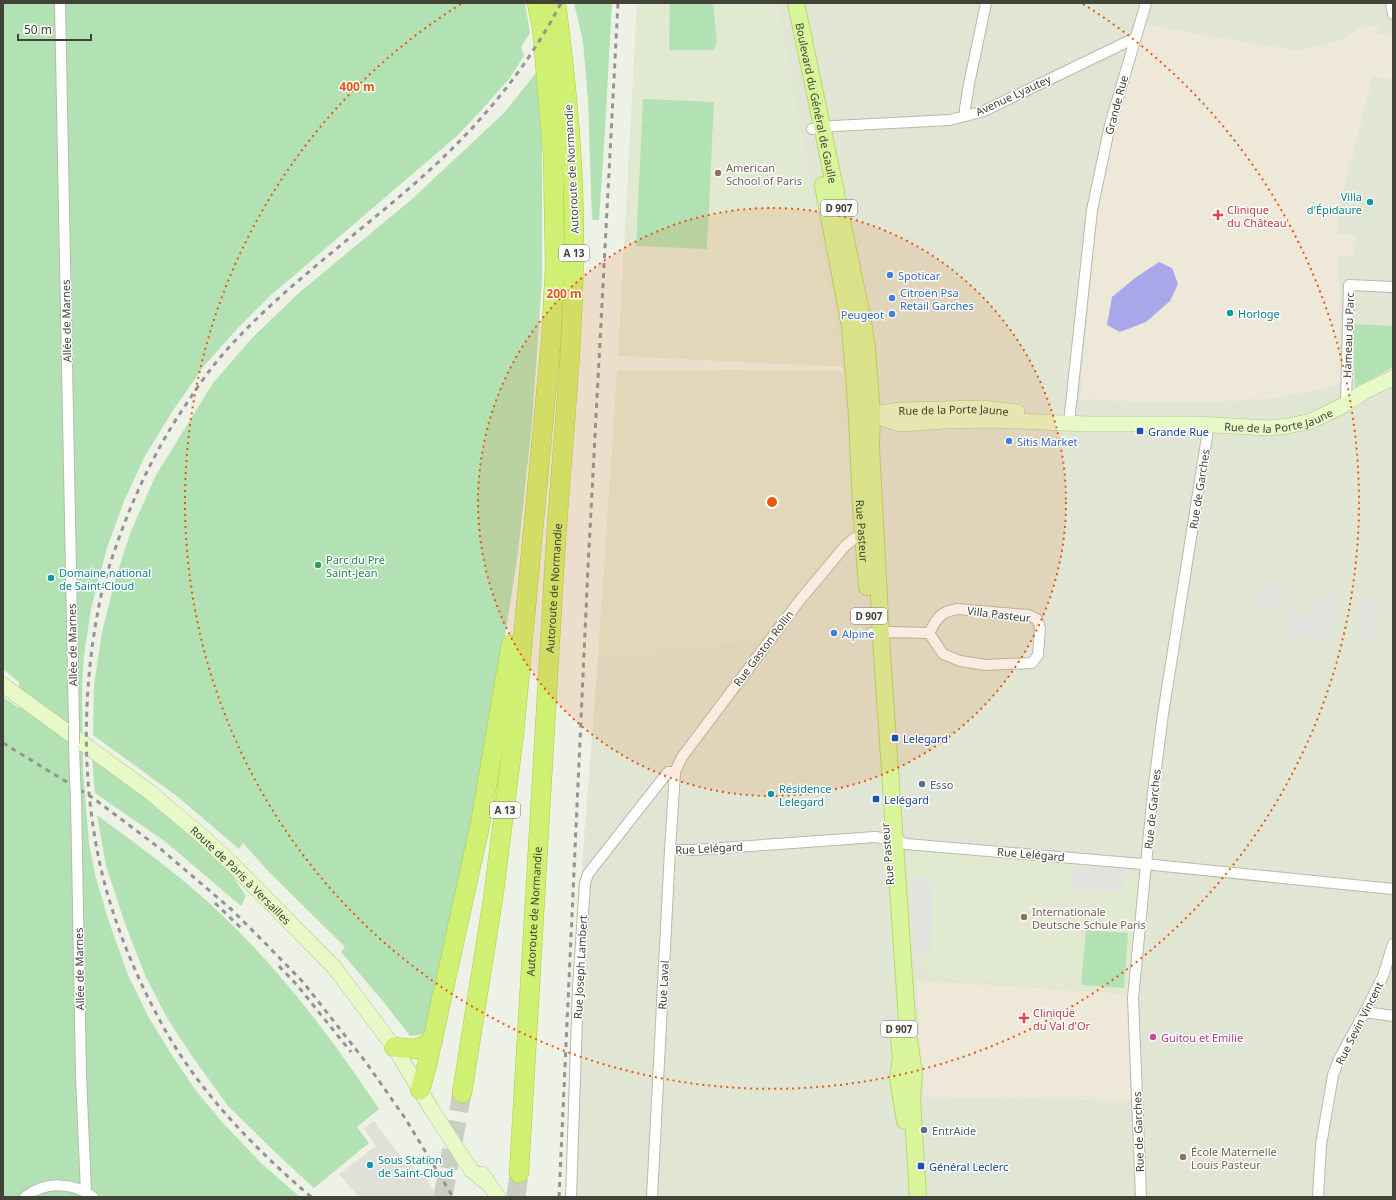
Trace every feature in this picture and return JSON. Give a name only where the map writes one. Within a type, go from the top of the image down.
[{"type":"highway","name":"Autoroute de Normandie","points":[[462,1093],[494,892],[514,734],[551,340],[555,266],[553,156],[542,28],[537,3]]},
{"type":"highway","name":"Autoroute de Normandie","points":[[518,1173],[534,885],[558,504],[571,342],[574,259],[572,156],[565,70],[556,3]]},
{"type":"highway","points":[[421,1085],[480,825],[516,620],[527,601]]},
{"type":"highway","points":[[394,1047],[416,1049],[432,1041]]},
{"type":"main road","name":"Boulevard du Général de Gaulle","points":[[789,3],[862,321],[869,377],[864,415]]},
{"type":"main road","name":"Boulevard du Général de Gaulle","points":[[796,3],[850,326],[852,357],[864,415]]},
{"type":"main road","points":[[866,348],[852,357],[869,377]]},
{"type":"main road","name":"Rue de la Porte Jaune","points":[[864,415],[900,410],[982,408],[1013,411],[1064,423],[1209,424],[1269,428],[1311,421],[1346,404],[1365,391],[1393,378]]},
{"type":"main road","name":"Rue Pasteur","points":[[864,415],[864,538],[876,632]]},
{"type":"main road","name":"Rue Pasteur","points":[[864,415],[871,448],[876,632],[883,774],[891,839],[908,1035],[906,1079],[900,1096],[904,1111],[907,1145],[907,1197]]},
{"type":"main road","name":"Route de Paris à Versailles","points":[[3,685],[151,793],[202,836],[334,967],[421,1085]]},
{"type":"main road","name":"Rue Pasteur","points":[[906,1079],[912,1100],[918,1197]]},
{"type":"main road","points":[[421,1085],[432,1110],[471,1170],[487,1183]]},
{"type":"main road","points":[[421,1085],[438,1106],[477,1165],[487,1183],[498,1197]]},
{"type":"street","name":"Allée de Marnes","points":[[60,3],[81,1075],[89,1194]]},
{"type":"street","points":[[965,116],[969,84],[986,3]]},
{"type":"street","name":"Grande Rue","points":[[1064,423],[1092,210],[1110,125],[1134,38],[1146,3]]},
{"type":"street","points":[[1391,3],[1393,14]]},
{"type":"street","name":"Avenue Lyautey","points":[[817,128],[950,120],[984,111],[1134,38]]},
{"type":"street","name":"Hameau du Parc","points":[[1346,404],[1349,285],[1393,287]]},
{"type":"street","name":"Rue de Garches","points":[[1141,1197],[1133,998],[1162,714],[1209,424]]},
{"type":"street","name":"Rue Gaston Rollin","points":[[675,772],[682,757],[800,600],[846,545],[855,538],[864,538]]},
{"type":"street","name":"Villa Pasteur","points":[[957,609],[1028,615],[1037,619],[1040,628],[1038,654],[1032,663],[986,665],[960,661],[943,654],[929,633],[937,618],[947,611],[957,609]]},
{"type":"street","points":[[876,632],[929,633]]},
{"type":"street","name":"Rue Joseph Lambert","points":[[571,1197],[578,987],[585,883],[588,874],[668,772],[675,772]]},
{"type":"street","name":"Rue Laval","points":[[652,1197],[675,772]]},
{"type":"street","name":"Rue Lelégard","points":[[670,850],[694,850],[875,837],[891,839],[906,844],[1147,864],[1393,889]]},
{"type":"street","name":"Rue Sevin Vincent","points":[[1318,1197],[1321,1145],[1333,1075],[1339,1059],[1383,976],[1393,944]]},
{"type":"street","points":[[1365,1012],[1393,1016]]},
{"type":"street","points":[[25,1197],[38,1189],[62,1185],[74,1187],[89,1194]]},
{"type":"shaded area","name":"American School of Paris","points":[[637,3],[777,3],[837,331],[841,366],[618,356]]},
{"type":"shaded area","points":[[777,3],[1393,3],[1393,1197],[566,1197],[582,867],[598,657],[766,639],[853,528],[847,448],[844,371],[841,366],[837,331]]},
{"type":"shaded area","name":"Clinique du Château","points":[[1365,24],[1378,28],[1377,33],[1393,37],[1393,80],[1373,76],[1339,211],[1338,234],[1357,235],[1354,256],[1339,256],[1339,384],[1332,387],[1268,399],[1225,401],[1126,401],[1080,399],[1096,220],[1114,135],[1146,25],[1299,51],[1342,40]]},
{"type":"shaded area","points":[[617,371],[844,371],[847,448],[853,528],[767,639],[598,657]]},
{"type":"shaded area","points":[[1261,583],[1284,585],[1282,608],[1259,606]]},
{"type":"shaded area","points":[[1316,596],[1334,597],[1331,639],[1288,636],[1289,615],[1315,617]]},
{"type":"shaded area","points":[[1364,597],[1380,599],[1375,643],[1360,641]]},
{"type":"shaded area","name":"Internationale Deutsche Schule Paris","points":[[919,848],[1133,869],[1140,879],[1128,993],[932,979],[915,955],[908,860]]},
{"type":"shaded area","points":[[1073,866],[1126,869],[1124,892],[1072,889]]},
{"type":"shaded area","points":[[934,875],[930,956],[916,954],[911,878]]},
{"type":"shaded area","name":"Clinique du Val d'Or","points":[[916,980],[1129,994],[1132,1101],[923,1097]]},
{"type":"shaded area","points":[[374,1121],[401,1157],[425,1177],[436,1194],[434,1197],[359,1197],[339,1174],[376,1146],[364,1128]]},
{"type":"green space","name":"Domaine national de Saint-Cloud","points":[[3,3],[525,3],[530,33],[521,47],[524,56],[509,79],[457,136],[270,296],[237,329],[204,366],[172,412],[145,456],[124,501],[107,548],[91,609],[84,655],[82,687],[83,770],[89,843],[95,874],[109,922],[128,975],[149,1018],[197,1092],[223,1123],[262,1164],[300,1197],[3,1197],[3,697],[19,708],[19,682],[3,669]]},
{"type":"green space","points":[[574,3],[612,3],[599,220],[592,220],[588,101],[583,42]]},
{"type":"green space","points":[[670,3],[713,3],[717,43],[713,50],[669,50]]},
{"type":"green space","name":"Parc du Pré Saint-Jean","points":[[536,73],[542,142],[542,280],[532,422],[518,553],[460,892],[426,1034],[410,1036],[382,1000],[341,952],[345,947],[270,873],[243,843],[239,849],[178,797],[93,735],[94,685],[102,632],[116,577],[131,531],[156,475],[213,383],[253,337],[300,292],[411,200],[504,113]]},
{"type":"green space","points":[[643,99],[714,102],[707,249],[636,246]]},
{"type":"green space","points":[[1353,324],[1393,326],[1393,367],[1355,388]]},
{"type":"green space","points":[[92,759],[169,815],[226,866],[246,896],[241,906],[167,843],[95,793]]},
{"type":"green space","points":[[97,815],[162,863],[208,902],[245,938],[287,984],[306,1008],[344,1058],[379,1109],[357,1127],[369,1143],[314,1188],[228,1106],[167,1018],[145,975],[124,921],[106,866]]},
{"type":"green space","points":[[1086,930],[1128,933],[1124,988],[1081,985]]},
{"type":"water","points":[[1159,262],[1172,268],[1178,284],[1170,301],[1146,322],[1120,332],[1107,325],[1112,297],[1135,278]]},
{"type":"tunnel","points":[[443,1197],[462,1093]]},
{"type":"tunnel","points":[[516,1197],[519,1173]]},
{"type":"railway","points":[[311,1197],[246,1136],[189,1068],[173,1043],[149,999],[132,963],[111,907],[101,869],[95,837],[87,773],[86,740],[89,675],[99,604],[106,576],[120,534],[136,494],[165,437],[199,385],[233,343],[256,319],[408,189],[452,149],[487,111],[520,70],[535,48],[561,3]]},
{"type":"railway","points":[[559,1197],[588,567],[618,3]]},
{"type":"railway","points":[[3,743],[93,798],[162,850],[231,909],[264,942],[303,982],[365,1061],[405,1118],[453,1197]]},
{"type":"railway","points":[[215,903],[241,928]]},
{"type":"railway","points":[[279,966],[297,985],[351,1052]]},
{"type":"place","name":"American School of Paris","points":[[718,173]]},
{"type":"place","name":"Villa d'Épidaure","points":[[1370,202]]},
{"type":"place","name":"Clinique du Château","points":[[1218,215]]},
{"type":"place","name":"Spoticar","points":[[890,275]]},
{"type":"place","name":"Citroën Psa Retail Garches","points":[[892,298]]},
{"type":"place","name":"Horloge","points":[[1230,313]]},
{"type":"place","name":"Peugeot","points":[[892,314]]},
{"type":"place","name":"Grande Rue","points":[[1140,431]]},
{"type":"place","name":"Sitis Market","points":[[1009,441]]},
{"type":"place","name":"Parc du Pré Saint-Jean","points":[[318,565]]},
{"type":"place","name":"Domaine national de Saint-Cloud","points":[[51,578]]},
{"type":"place","name":"Alpine","points":[[834,633]]},
{"type":"place","name":"Lelegard","points":[[895,738]]},
{"type":"place","name":"Esso","points":[[922,784]]},
{"type":"place","name":"Résidence Lelegard","points":[[771,794]]},
{"type":"place","name":"Lelégard","points":[[876,799]]},
{"type":"place","name":"Internationale Deutsche Schule Paris","points":[[1024,917]]},
{"type":"place","name":"Clinique du Val d'Or","points":[[1024,1018]]},
{"type":"place","name":"Guitou et Emilie","points":[[1153,1037]]},
{"type":"place","name":"EntrAide","points":[[924,1130]]},
{"type":"place","name":"École Maternelle Louis Pasteur","points":[[1183,1157]]},
{"type":"place","name":"Sous Station de Saint-Cloud","points":[[370,1165]]},
{"type":"place","name":"Général Leclerc","points":[[921,1166]]}]
